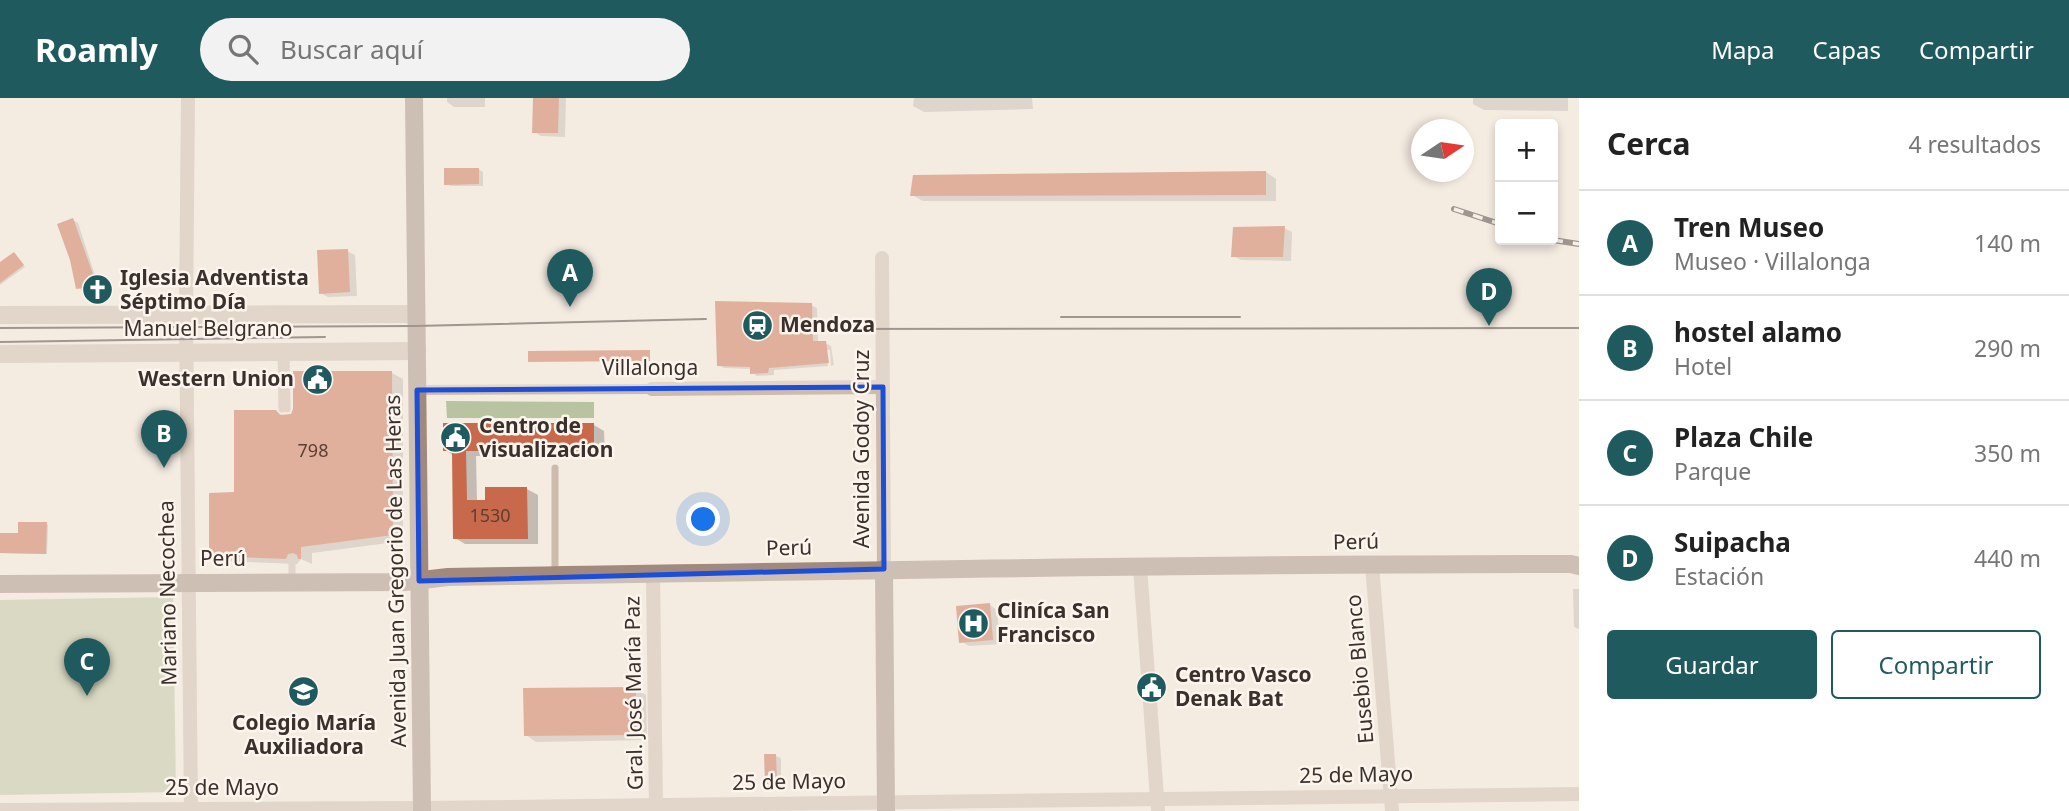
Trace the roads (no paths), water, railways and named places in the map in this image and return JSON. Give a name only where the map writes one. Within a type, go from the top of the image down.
[{"type":"main road","name":"Avenida Juan Gregorio de Las Heras","points":[[414,98],[422,809]]},
{"type":"main road","name":"Perú","points":[[0,584],[419,580],[448,577],[884,569],[1579,566]]},
{"type":"main road","points":[[884,569],[886,806]]},
{"type":"street","name":"Mariano Necochea","points":[[188,98],[186,332],[191,810]]},
{"type":"street","name":"Avenida Godoy Cruz","points":[[882,258],[884,569]]},
{"type":"street","name":"Manuel Belgrano","points":[[0,315],[186,314],[416,322]]},
{"type":"street","name":"Manuel Belgrano","points":[[0,354],[417,351]]},
{"type":"street","name":"Villalonga","points":[[417,390],[883,387]]},
{"type":"street","name":"Eusebio Blanco","points":[[1372,565],[1392,803]]},
{"type":"street","points":[[1140,567],[1158,805]]},
{"type":"street","name":"Gral. José María Paz","points":[[653,574],[656,808]]},
{"type":"street","name":"25 de Mayo","points":[[0,810],[1392,803],[1579,794]]},
{"type":"lane","points":[[284,352],[285,409]]},
{"type":"lane","points":[[555,468],[555,575]]},
{"type":"lane","points":[[292,559],[292,582]]},
{"type":"tram line","points":[[1061,317],[1240,317]]},
{"type":"tram line","points":[[0,328],[416,326],[706,319]]},
{"type":"tram line","points":[[803,329],[1579,328]]},
{"type":"tram line","points":[[0,342],[325,337]]},
{"type":"railway","points":[[1454,209],[1495,222]]},
{"type":"railway","points":[[1558,241],[1579,244]]},
{"type":"place","name":"Iglesia Adventista Séptimo Día","points":[[97,290]]},
{"type":"place","name":"Tren Museo","points":[[570,307]]},
{"type":"place","name":"Mendoza","points":[[757,325]]},
{"type":"place","name":"Suipacha","points":[[1489,326]]},
{"type":"place","name":"Western Union","points":[[317,379]]},
{"type":"place","name":"Centro de visualizacion","points":[[456,438]]},
{"type":"place","name":"hostel alamo","points":[[164,468]]},
{"type":"place","name":"Cliníca San Francisco","points":[[974,623]]},
{"type":"place","name":"Centro Vasco Denak Bat","points":[[1152,687]]},
{"type":"place","name":"Colegio María Auxiliadora","points":[[304,691]]},
{"type":"place","name":"Plaza Chile","points":[[87,696]]}]
